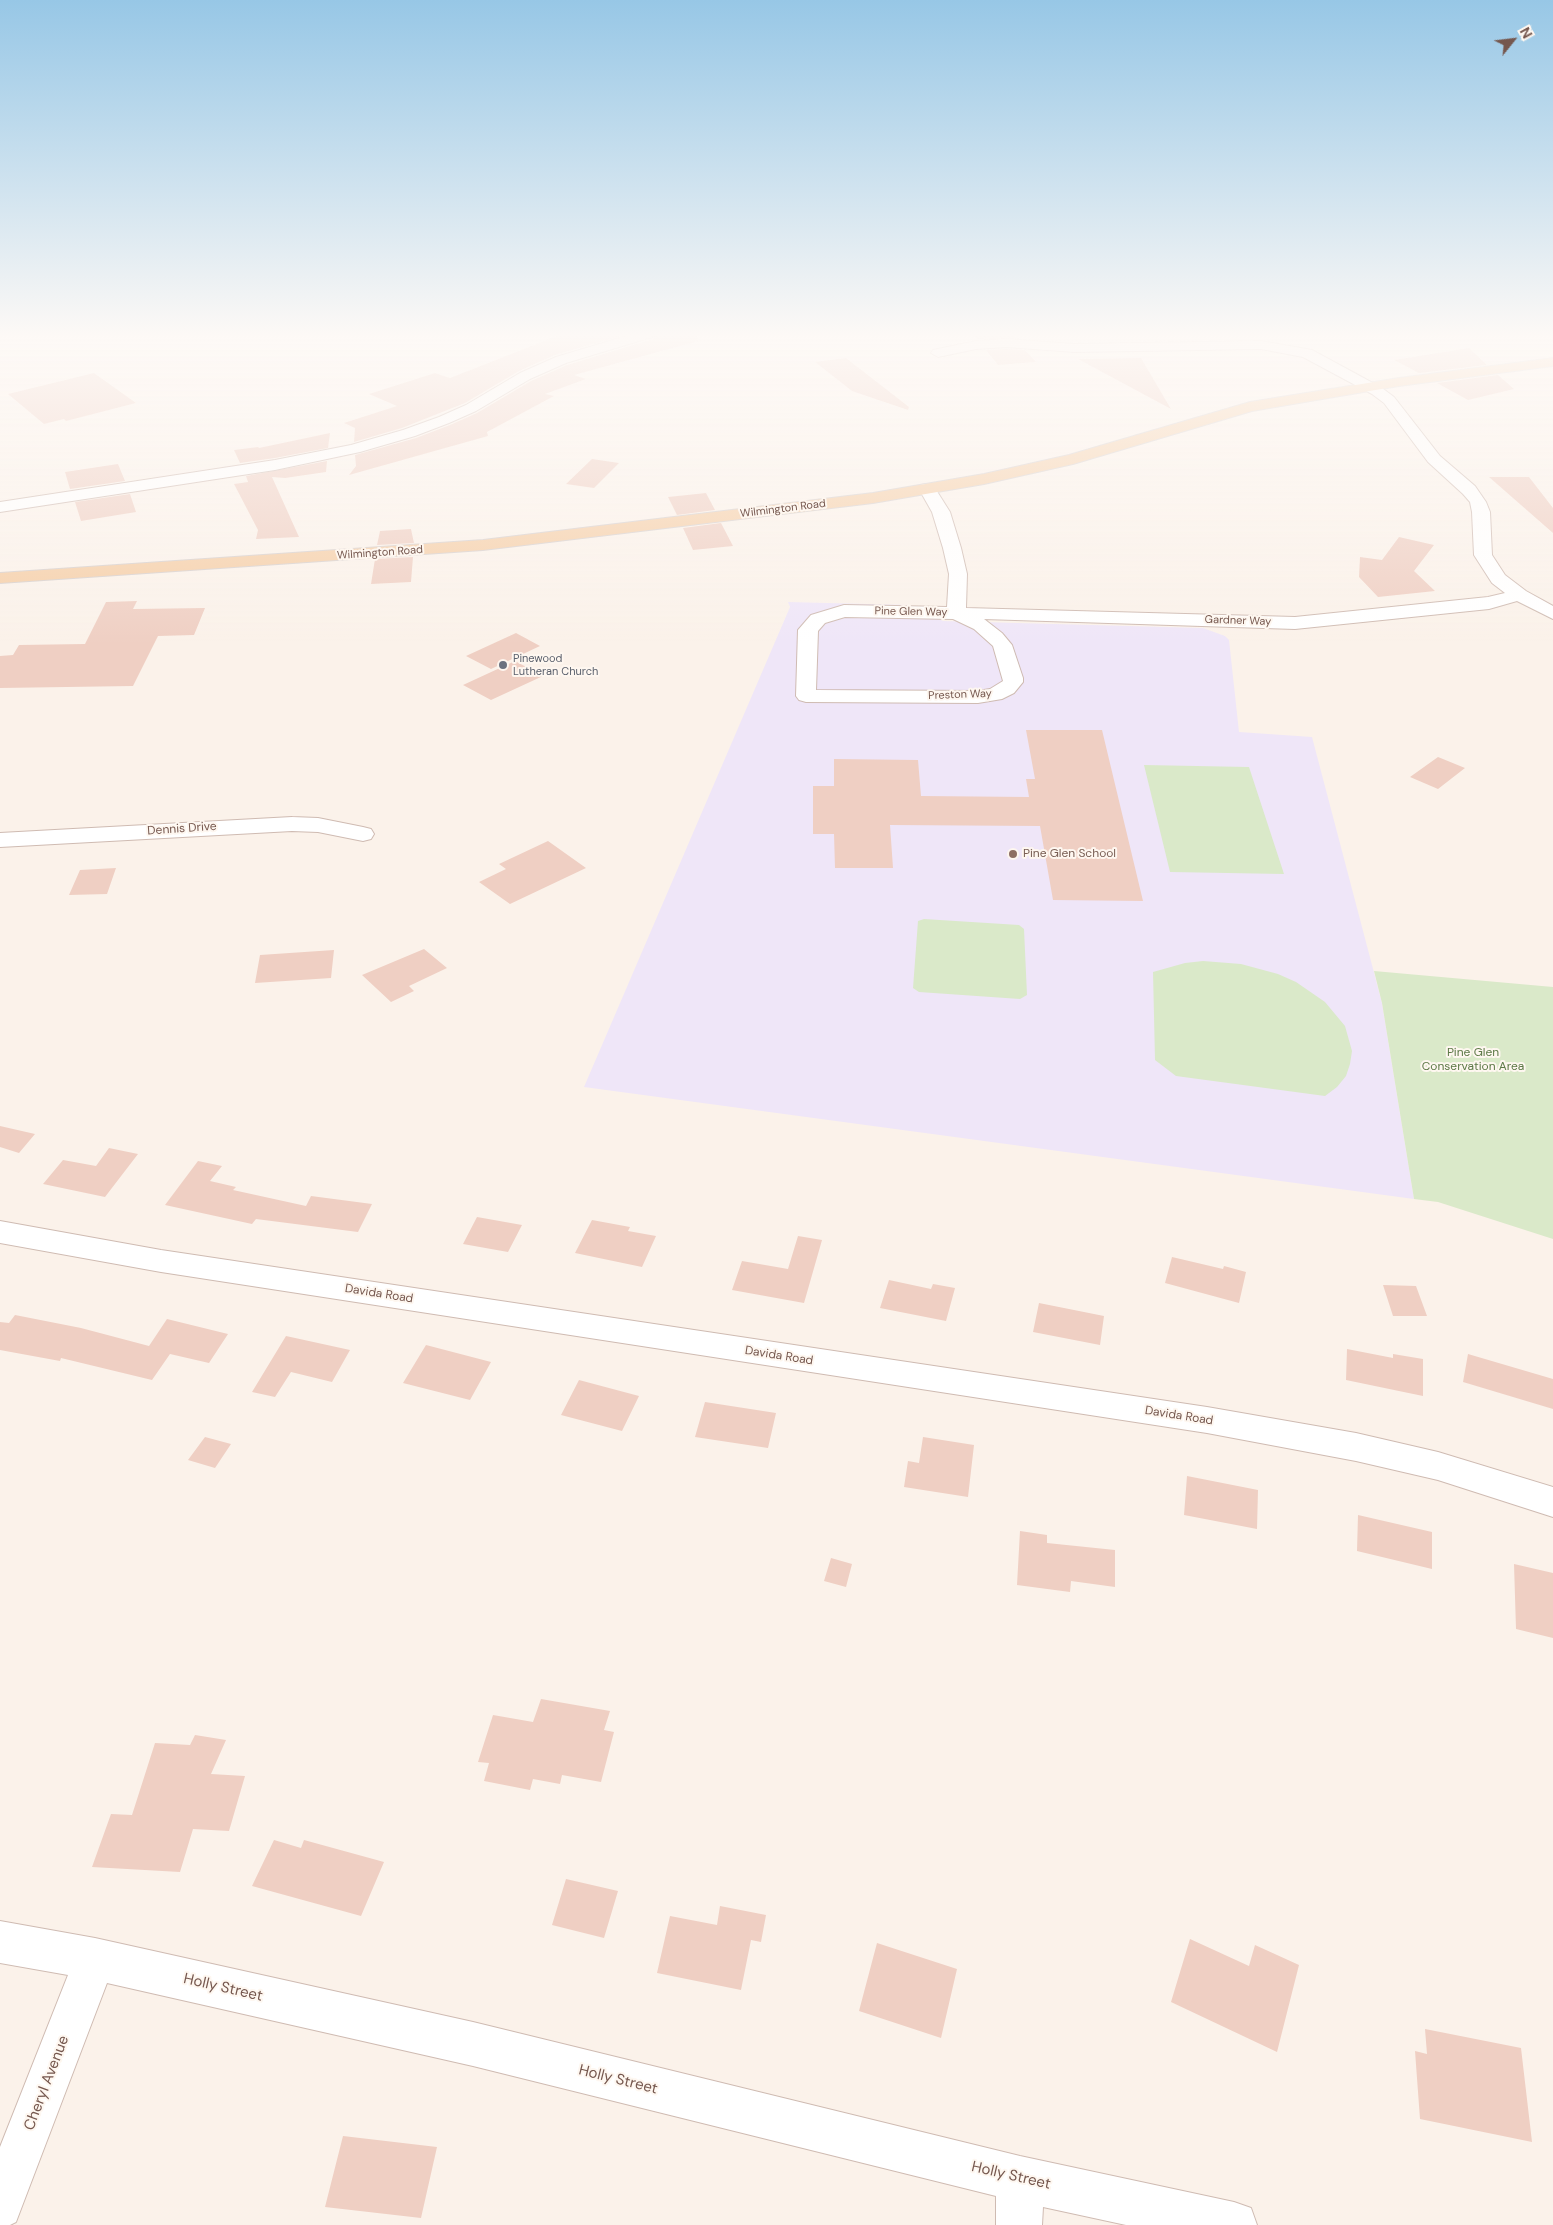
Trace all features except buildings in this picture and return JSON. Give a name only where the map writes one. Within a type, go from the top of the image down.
[{"type":"main road","name":"Wilmington Road","points":[[0,578],[366,555],[473,546],[814,506],[927,489],[1016,472],[1073,459],[1145,438]]},
{"type":"street","points":[[0,507],[275,465],[354,449],[392,438]]},
{"type":"street","points":[[1418,438],[1434,458],[1475,496],[1481,512],[1483,549],[1486,561],[1498,579],[1519,595],[1553,613]]},
{"type":"street","name":"Pine Glen Way","points":[[806,696],[807,633],[811,624],[818,619],[850,611],[956,614],[958,574],[941,512],[927,489]]},
{"type":"street","name":"Gardner Way","points":[[956,614],[1300,622],[1484,604],[1519,595]]},
{"type":"street","name":"Preston Way","points":[[806,696],[978,697],[995,695],[1007,690],[1013,682],[1013,678],[1007,654],[1002,645],[995,636],[981,625],[956,614]]},
{"type":"street","name":"Dennis Drive","points":[[0,840],[283,824],[314,825],[364,834]]},
{"type":"street","name":"Davida Road","points":[[0,1232],[161,1261],[1235,1425],[1356,1446],[1438,1466],[1553,1502]]},
{"type":"street","name":"Holly Street","points":[[0,1942],[95,1959],[473,2044],[1020,2178],[1234,2225]]},
{"type":"street","name":"Cheryl Avenue","points":[[0,2206],[95,1959]]},
{"type":"street","points":[[1019,2225],[1020,2178]]},
{"type":"shaded area","name":"Pine Glen School","points":[[788,602],[909,605],[943,621],[1203,628],[1225,636],[1229,640],[1239,732],[1312,737],[1382,1003],[1414,1199],[584,1087],[790,607]]},
{"type":"green space","points":[[1144,765],[1249,767],[1284,874],[1170,872]]},
{"type":"green space","points":[[924,919],[1019,925],[1024,929],[1027,995],[1020,999],[919,992],[913,988],[918,921]]},
{"type":"green space","points":[[1203,961],[1241,964],[1278,974],[1296,982],[1325,1002],[1345,1026],[1352,1051],[1346,1076],[1337,1087],[1325,1096],[1176,1076],[1155,1060],[1153,972],[1185,963]]},
{"type":"green space","name":"Pine Glen Conservation Area","points":[[1374,971],[1553,987],[1553,1239],[1438,1202],[1414,1199],[1382,1003]]},
{"type":"place","name":"Pinewood Lutheran Church","points":[[503,665]]},
{"type":"place","name":"Pine Glen School","points":[[1013,854]]}]
